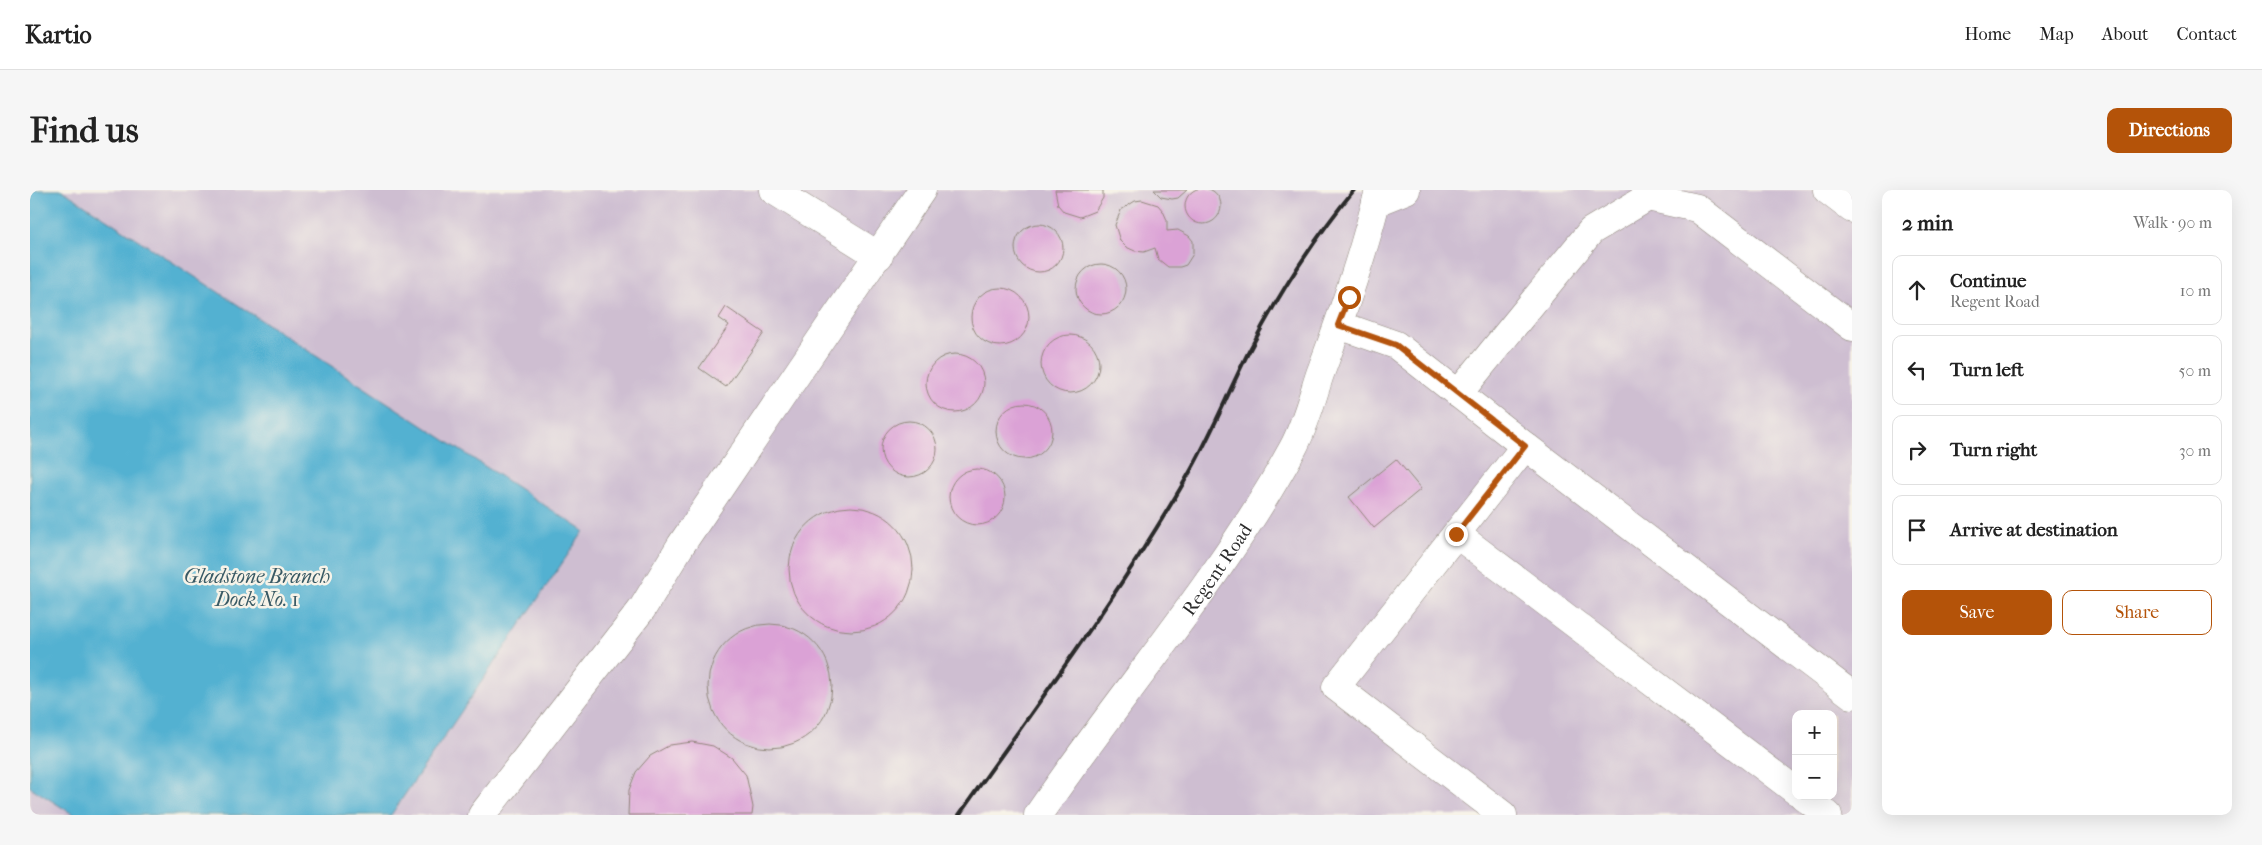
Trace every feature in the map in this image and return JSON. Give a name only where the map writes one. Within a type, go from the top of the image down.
[{"type":"lane","points":[[773,190],[879,256]]},
{"type":"lane","points":[[482,815],[642,609],[681,545],[922,190]]},
{"type":"lane","points":[[1378,196],[1406,190]]},
{"type":"lane","points":[[1827,190],[1852,209]]},
{"type":"lane","points":[[1458,394],[1591,232],[1655,193],[1697,208],[1852,327]]},
{"type":"lane","name":"Regent Road","points":[[1038,815],[1075,761],[1201,595],[1248,525],[1294,446],[1349,297],[1378,196]]},
{"type":"lane","points":[[1338,325],[1396,345],[1525,446],[1852,695]]},
{"type":"lane","points":[[1503,815],[1336,686],[1525,446]]},
{"type":"lane","points":[[1456,534],[1792,788]]},
{"type":"lane","points":[[1808,800],[1828,815]]},
{"type":"shaded area","points":[[30,190],[1852,190],[1852,815],[30,815]]},
{"type":"water","name":"Gladstone Branch Dock No. 1","points":[[30,190],[62,190],[584,531],[391,815],[74,815],[30,787]]},
{"type":"building","points":[[1203,188],[1210,189],[1216,193],[1220,199],[1220,213],[1216,219],[1210,223],[1203,224],[1196,223],[1190,219],[1186,213],[1185,206],[1186,199],[1190,193],[1196,189]]},
{"type":"building","points":[[1055,190],[1103,190],[1103,198],[1095,211],[1080,217],[1064,212],[1058,205]]},
{"type":"building","points":[[1154,190],[1187,190],[1178,198],[1172,199],[1161,197]]},
{"type":"building","points":[[1142,200],[1158,205],[1163,211],[1167,220],[1167,231],[1178,230],[1189,236],[1193,241],[1193,254],[1186,265],[1168,267],[1158,259],[1155,248],[1144,252],[1135,251],[1126,247],[1120,241],[1115,225],[1121,210],[1135,201]]},
{"type":"building","points":[[1034,224],[1044,224],[1053,228],[1059,234],[1062,239],[1062,257],[1053,268],[1044,272],[1034,272],[1025,268],[1019,262],[1015,253],[1015,243],[1019,234],[1025,228]]},
{"type":"building","points":[[1101,264],[1115,268],[1122,275],[1126,289],[1122,303],[1115,310],[1101,314],[1087,310],[1080,303],[1076,289],[1080,275],[1087,268]]},
{"type":"building","points":[[1000,288],[1011,290],[1024,301],[1029,317],[1027,328],[1016,341],[1000,346],[989,344],[976,333],[971,317],[973,306],[984,293]]},
{"type":"building","points":[[726,307],[764,333],[726,387],[699,368],[729,325],[719,318]]},
{"type":"building","points":[[1070,335],[1081,337],[1094,348],[1099,364],[1097,375],[1086,388],[1070,393],[1059,391],[1046,380],[1041,364],[1043,353],[1054,340]]},
{"type":"building","points":[[955,354],[966,356],[979,367],[984,383],[982,394],[971,407],[955,412],[944,410],[931,399],[926,383],[928,372],[939,359]]},
{"type":"building","points":[[1018,403],[1030,403],[1040,407],[1048,415],[1052,431],[1048,447],[1040,455],[1030,459],[1018,459],[1008,455],[1000,447],[996,437],[996,425],[1000,415],[1008,407]]},
{"type":"building","points":[[903,421],[915,421],[929,429],[937,443],[935,460],[929,469],[915,477],[903,477],[893,472],[886,465],[881,455],[881,443],[886,433],[893,426]]},
{"type":"building","points":[[1396,459],[1421,489],[1374,528],[1349,497]]},
{"type":"building","points":[[972,469],[982,469],[997,477],[1003,486],[1005,497],[1003,508],[997,517],[982,525],[972,525],[961,520],[954,513],[949,502],[949,492],[954,481],[961,474]]},
{"type":"building","points":[[851,507],[875,512],[895,525],[908,545],[913,569],[908,593],[895,613],[875,626],[851,631],[827,626],[807,613],[794,593],[789,569],[794,545],[807,525],[827,512]]},
{"type":"building","points":[[770,624],[794,629],[805,634],[814,642],[822,651],[827,662],[832,686],[827,710],[822,721],[814,730],[805,738],[794,743],[770,748],[746,743],[735,738],[726,730],[718,721],[713,710],[708,686],[713,662],[718,651],[726,642],[735,634],[746,629]]},
{"type":"building","points":[[692,742],[713,746],[732,758],[746,775],[753,807],[752,815],[628,815],[629,790],[636,772],[650,756],[670,745]]},
{"type":"railway","points":[[959,815],[1077,649],[1134,564],[1195,462],[1247,355],[1271,312],[1310,249],[1354,190]]},
{"type":"route","points":[[1349,297],[1338,325],[1396,345],[1525,446],[1456,534]]}]
